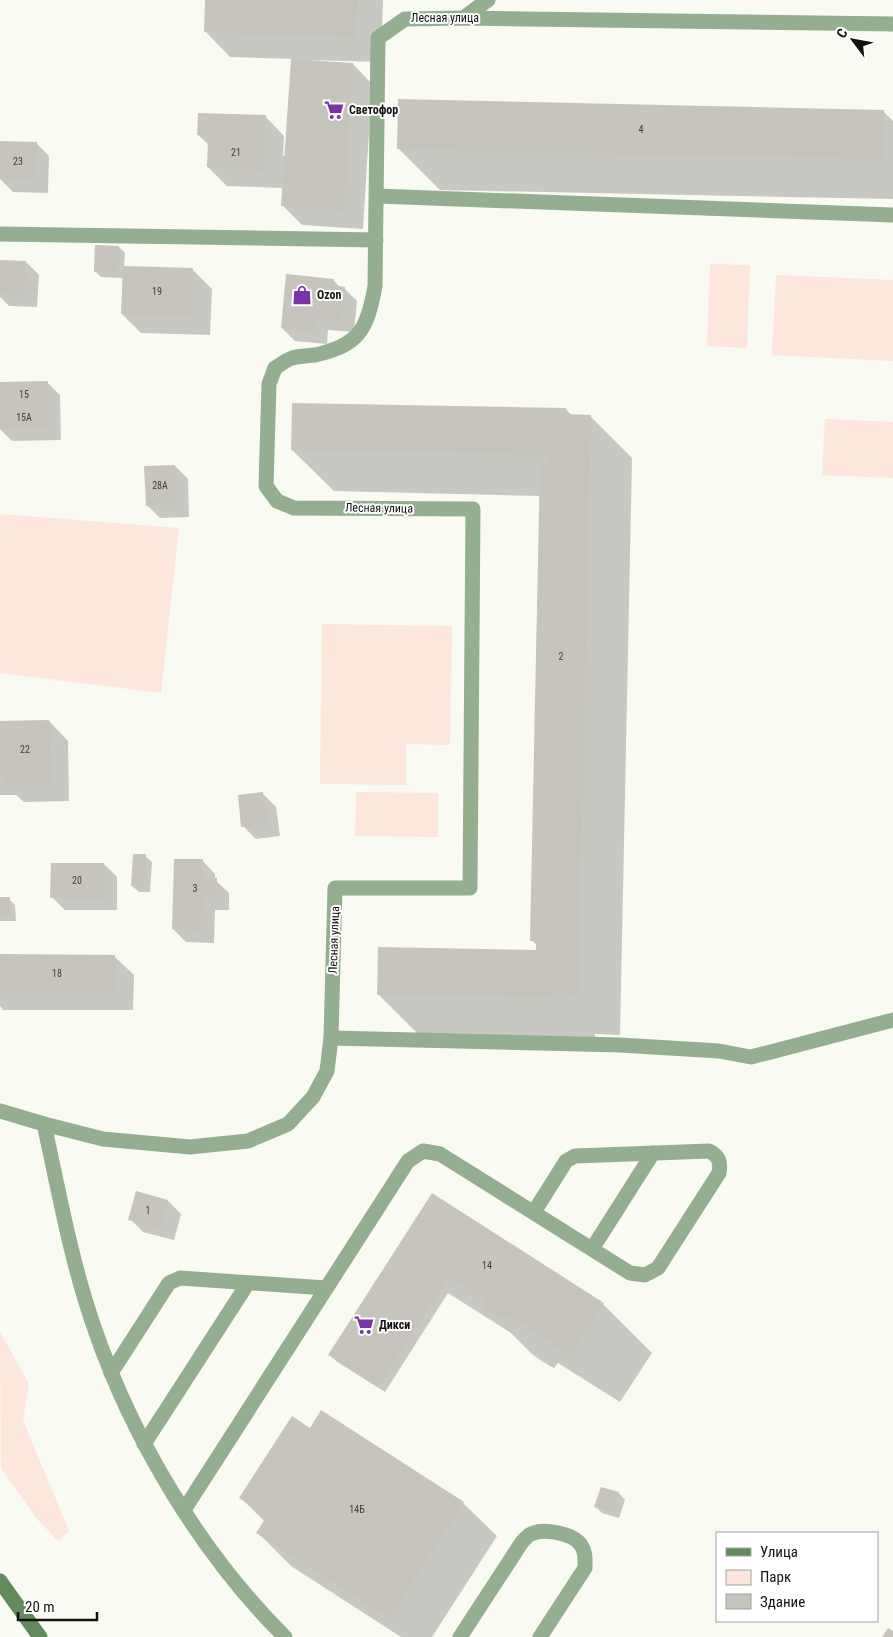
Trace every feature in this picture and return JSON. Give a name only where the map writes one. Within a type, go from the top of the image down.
[{"type":"main road","points":[[0,1581],[40,1637]]},
{"type":"street","points":[[463,18],[488,0]]},
{"type":"street","name":"Лесная улица","points":[[0,1111],[103,1138],[190,1147],[248,1141],[288,1124],[313,1097],[327,1071],[331,1038],[335,888],[470,888],[474,509],[294,508],[277,501],[266,486],[270,384],[275,368],[291,359],[316,355],[340,347],[357,336],[370,313],[375,286],[378,196],[378,38],[405,18],[893,24]]},
{"type":"street","points":[[378,196],[893,215]]},
{"type":"street","points":[[0,234],[376,240]]},
{"type":"street","points":[[331,1038],[620,1044],[719,1051],[751,1057],[893,1020]]},
{"type":"street","points":[[44,1124],[73,1254],[93,1325],[111,1373],[144,1444],[184,1510],[225,1570],[284,1637]]},
{"type":"street","points":[[184,1510],[408,1161],[423,1151],[440,1154],[630,1273],[645,1275],[658,1268],[719,1173],[721,1164],[717,1155],[709,1151],[575,1156],[566,1161],[534,1212]]},
{"type":"street","points":[[592,1249],[654,1153]]},
{"type":"street","points":[[111,1373],[169,1283],[180,1278],[326,1288]]},
{"type":"street","points":[[144,1444],[248,1283]]},
{"type":"street","points":[[460,1637],[522,1542],[530,1534],[549,1532],[572,1536],[581,1544],[585,1556],[585,1568],[540,1637]]},
{"type":"green space","points":[[710,264],[750,265],[747,348],[707,346]]},
{"type":"green space","points":[[776,275],[893,280],[893,361],[772,355]]},
{"type":"green space","points":[[825,419],[893,422],[893,478],[822,475]]},
{"type":"green space","points":[[0,514],[179,528],[161,693],[0,673]]},
{"type":"green space","points":[[322,624],[452,626],[450,745],[406,744],[406,785],[320,784]]},
{"type":"green space","points":[[356,792],[438,793],[438,837],[355,836]]},
{"type":"green space","points":[[0,1332],[29,1384],[23,1420],[69,1531],[58,1541],[37,1519],[1,1468]]},
{"type":"building","points":[[205,0],[358,0],[356,38],[204,32]]},
{"type":"building","points":[[291,59],[353,63],[344,210],[281,206]]},
{"type":"building","points":[[398,99],[884,110],[883,159],[397,149]]},
{"type":"building","points":[[198,113],[266,115],[263,170],[207,167],[208,136],[197,135]]},
{"type":"building","points":[[0,141],[37,142],[36,180],[0,179]]},
{"type":"building","points":[[95,245],[119,246],[118,272],[94,272]]},
{"type":"building","points":[[0,260],[26,261],[25,295],[0,294]]},
{"type":"building","points":[[123,266],[193,268],[192,317],[121,314]]},
{"type":"building","points":[[286,274],[334,279],[333,285],[345,287],[341,320],[315,318],[314,331],[281,328]]},
{"type":"building","points":[[48,381],[48,427],[0,428],[0,382]]},
{"type":"building","points":[[292,403],[566,408],[566,414],[591,415],[578,994],[553,993],[554,998],[377,995],[378,947],[536,950],[536,941],[530,941],[540,465],[547,466],[547,455],[291,450]]},
{"type":"building","points":[[175,465],[177,504],[146,506],[144,466]]},
{"type":"building","points":[[49,720],[51,783],[3,784],[3,776],[0,776],[0,721]]},
{"type":"building","points":[[263,792],[267,824],[241,827],[238,795]]},
{"type":"building","points":[[133,854],[146,854],[144,887],[131,886]]},
{"type":"building","points":[[174,859],[203,859],[203,878],[217,878],[217,897],[202,897],[201,930],[172,929]]},
{"type":"building","points":[[51,863],[104,863],[104,898],[50,898]]},
{"type":"building","points":[[0,897],[10,897],[10,915],[0,915]]},
{"type":"building","points":[[0,954],[115,955],[115,991],[0,991]]},
{"type":"building","points":[[136,1191],[168,1200],[161,1228],[128,1220]]},
{"type":"building","points":[[432,1193],[604,1303],[570,1355],[509,1315],[505,1321],[483,1307],[487,1301],[449,1277],[378,1387],[328,1355]]},
{"type":"building","points":[[321,1410],[464,1502],[389,1618],[256,1533],[267,1516],[239,1498],[292,1416],[310,1428]]},
{"type":"building","points":[[601,1487],[619,1492],[613,1513],[594,1507]]},
{"type":"building","points":[[888,1628],[893,1631],[893,1637],[882,1637]]},
{"type":"place","name":"Светофор","points":[[334,110]]},
{"type":"place","name":"Ozon","points":[[302,295]]},
{"type":"place","name":"Дикси","points":[[364,1325]]}]
